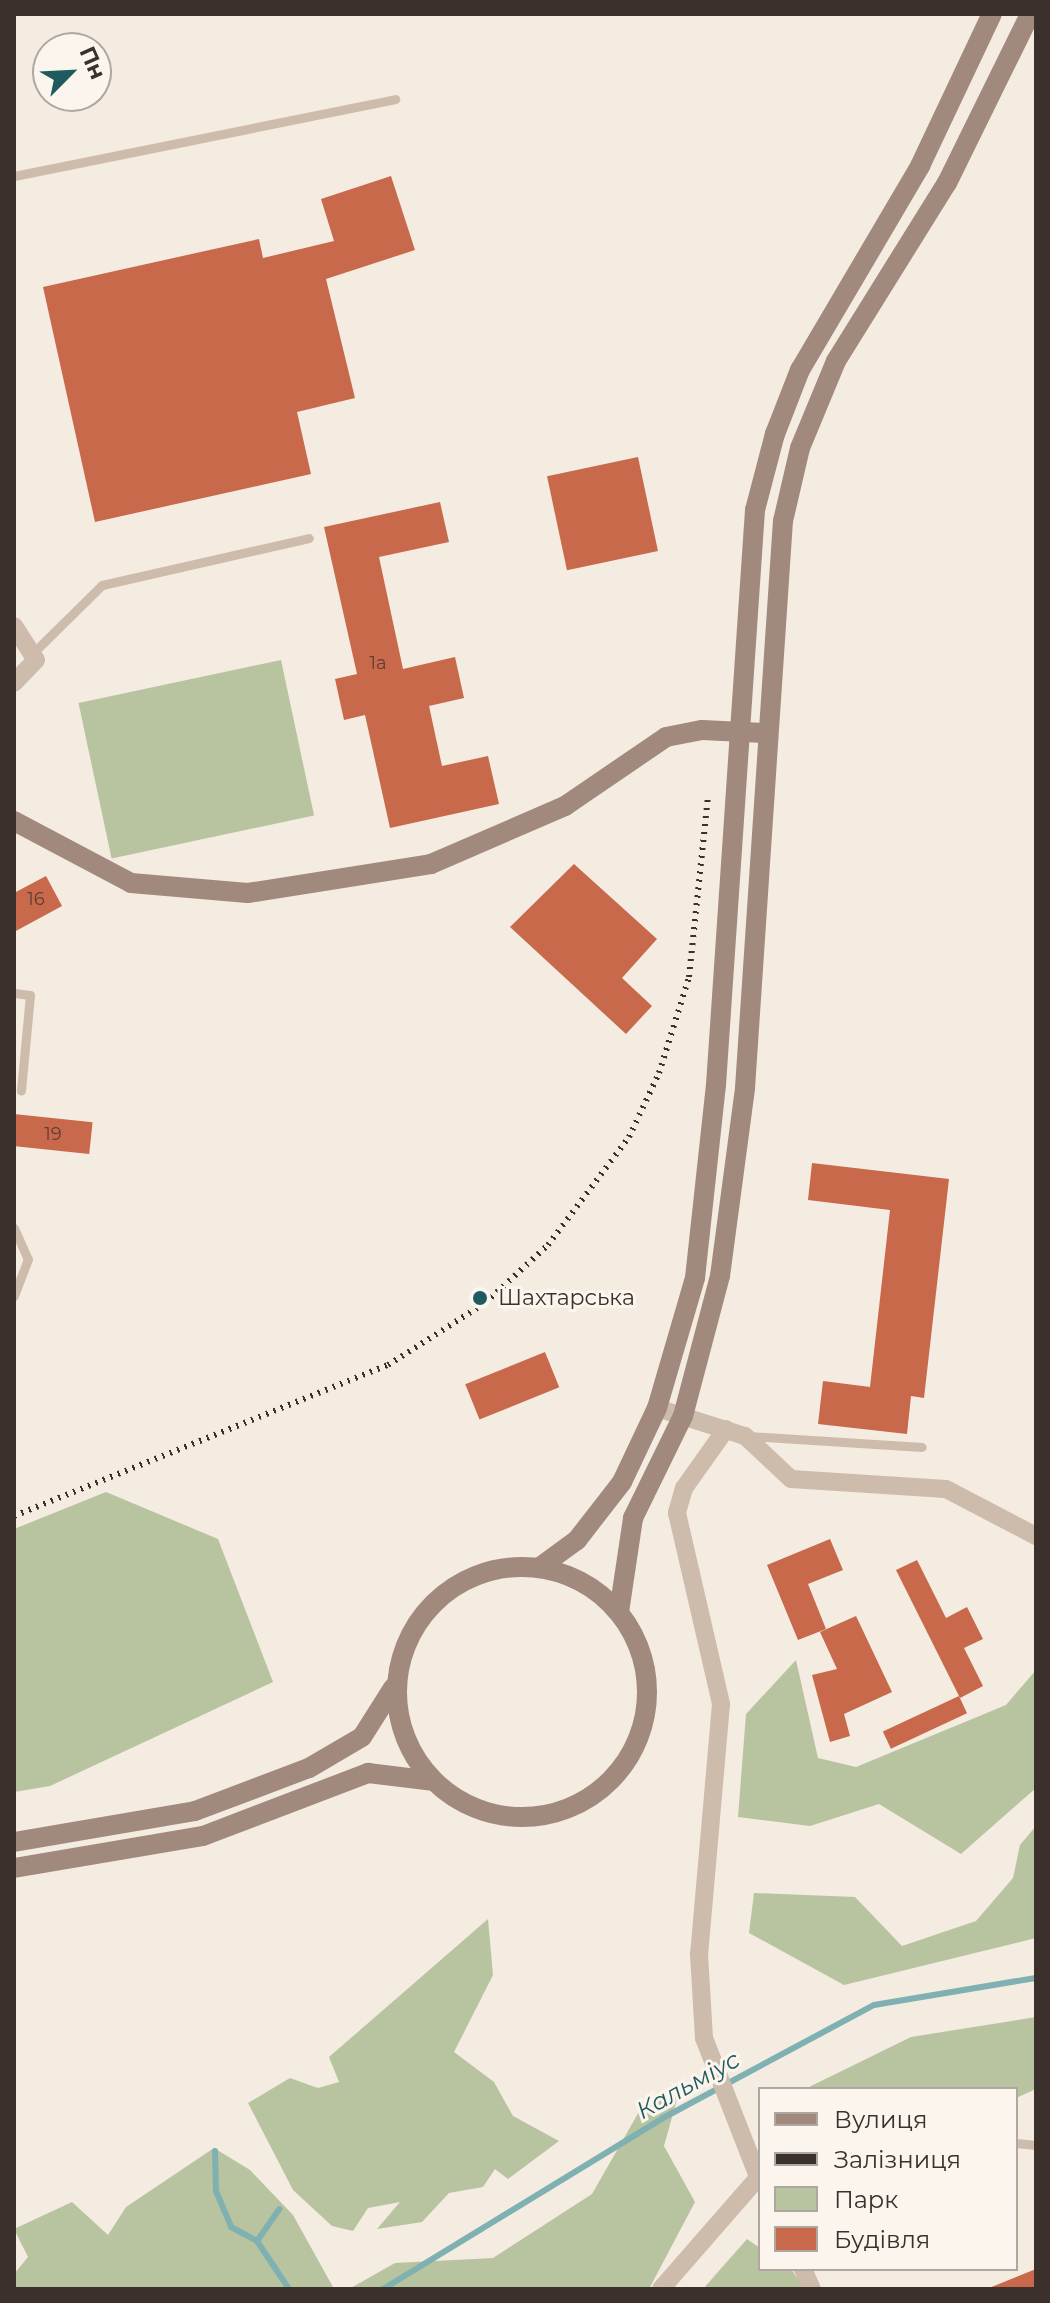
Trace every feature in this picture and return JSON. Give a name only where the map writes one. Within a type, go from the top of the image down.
[{"type":"main road","points":[[540,1567],[599,1516],[657,1408],[695,1278],[716,1085],[735,731],[755,510],[775,434],[834,306],[970,70],[992,14]]},
{"type":"main road","points":[[619,1612],[633,1518],[683,1416],[720,1276],[745,1088],[764,733],[783,521],[800,448],[836,361],[1000,86],[1030,14]]},
{"type":"main road","points":[[14,821],[131,883],[248,893],[431,864],[565,806],[666,737],[735,731],[764,733]]},
{"type":"main road","points":[[14,1842],[195,1811],[309,1768],[372,1726],[390,1700],[402,1653],[441,1595],[505,1567],[540,1567],[584,1582],[619,1612],[646,1675],[647,1710],[619,1773],[593,1796],[562,1812],[493,1815],[433,1781],[368,1773],[203,1836],[14,1868]]},
{"type":"main road","points":[[402,1653],[399,1721],[433,1781]]},
{"type":"street","points":[[14,626],[34,652],[14,683]]},
{"type":"street","points":[[657,1408],[745,1436],[791,1479],[946,1489],[1036,1536]]},
{"type":"street","points":[[726,1429],[684,1488],[677,1513],[721,1704],[699,1954],[711,2058],[758,2177]]},
{"type":"street","points":[[661,2289],[758,2181]]},
{"type":"lane","points":[[14,176],[395,99]]},
{"type":"lane","points":[[34,652],[102,585],[309,538]]},
{"type":"lane","points":[[14,993],[30,995],[21,1091]]},
{"type":"lane","points":[[14,1228],[28,1259],[14,1296]]},
{"type":"lane","points":[[745,1436],[922,1447]]},
{"type":"green space","points":[[281,660],[314,816],[112,859],[79,703]]},
{"type":"green space","points":[[106,1492],[218,1539],[273,1682],[50,1786],[14,1792],[14,1529]]},
{"type":"green space","points":[[796,1660],[818,1758],[856,1767],[1006,1705],[1036,1670],[1036,1788],[961,1854],[879,1804],[810,1826],[738,1817],[746,1714]]},
{"type":"green space","points":[[1036,1826],[1036,1938],[844,1985],[749,1933],[754,1893],[855,1897],[902,1946],[976,1921],[1013,1878],[1020,1845]]},
{"type":"green space","points":[[488,1919],[493,1975],[454,2052],[494,2082],[513,2116],[559,2141],[508,2179],[495,2169],[483,2187],[449,2193],[422,2222],[377,2229],[400,2202],[368,2208],[353,2231],[332,2226],[293,2190],[248,2103],[290,2078],[318,2088],[339,2082],[329,2057]]},
{"type":"green space","points":[[1036,2017],[1036,2089],[1018,2097],[1018,2087],[809,2087],[911,2037]]},
{"type":"green space","points":[[681,2085],[664,2146],[695,2202],[649,2289],[349,2289],[395,2263],[493,2258],[592,2194],[640,2110]]},
{"type":"green space","points":[[214,2148],[250,2170],[293,2215],[333,2287],[14,2289],[14,2274],[28,2257],[14,2229],[72,2202],[108,2235],[126,2207]]},
{"type":"green space","points":[[747,2239],[758,2247],[758,2271],[792,2271],[805,2289],[703,2289]]},
{"type":"building","points":[[391,176],[415,250],[326,279],[355,398],[297,412],[311,474],[95,522],[43,287],[259,239],[263,258],[334,241],[321,199]]},
{"type":"building","points":[[638,457],[658,551],[567,570],[547,476]]},
{"type":"building","points":[[440,502],[449,542],[379,557],[403,669],[455,657],[464,698],[429,706],[442,766],[488,756],[499,804],[390,828],[365,715],[344,720],[335,679],[357,674],[324,527]]},
{"type":"building","points":[[574,864],[657,939],[622,978],[652,1006],[626,1034],[510,927]]},
{"type":"building","points":[[46,876],[62,906],[14,932],[14,893]]},
{"type":"building","points":[[14,1114],[93,1122],[89,1154],[14,1146]]},
{"type":"building","points":[[812,1163],[949,1179],[924,1398],[911,1396],[907,1434],[818,1424],[823,1381],[870,1387],[890,1210],[808,1200]]},
{"type":"building","name":"Шахтарська","points":[[545,1352],[559,1387],[479,1419],[465,1384]]},
{"type":"building","points":[[830,1539],[843,1570],[808,1584],[826,1629],[798,1640],[767,1565]]},
{"type":"building","points":[[917,1560],[946,1618],[967,1607],[983,1639],[964,1648],[983,1686],[960,1698],[896,1570]]},
{"type":"building","points":[[856,1616],[892,1692],[844,1714],[850,1736],[830,1742],[812,1675],[837,1669],[820,1632]]},
{"type":"building","points":[[959,1696],[967,1713],[891,1749],[883,1731]]},
{"type":"building","points":[[1036,2269],[1036,2289],[989,2289],[989,2288]]},
{"type":"waterway","name":"Кальміус","points":[[383,2289],[663,2118],[874,2005],[1036,1978]]},
{"type":"waterway","points":[[215,2151],[216,2191],[231,2227],[257,2241],[289,2289]]},
{"type":"waterway","points":[[257,2241],[279,2209]]},
{"type":"railway","points":[[14,1516],[388,1365],[485,1303],[548,1245],[629,1137],[659,1073],[689,977],[708,795]]},
{"type":"place","name":"Шахтарська","points":[[480,1298]]}]
